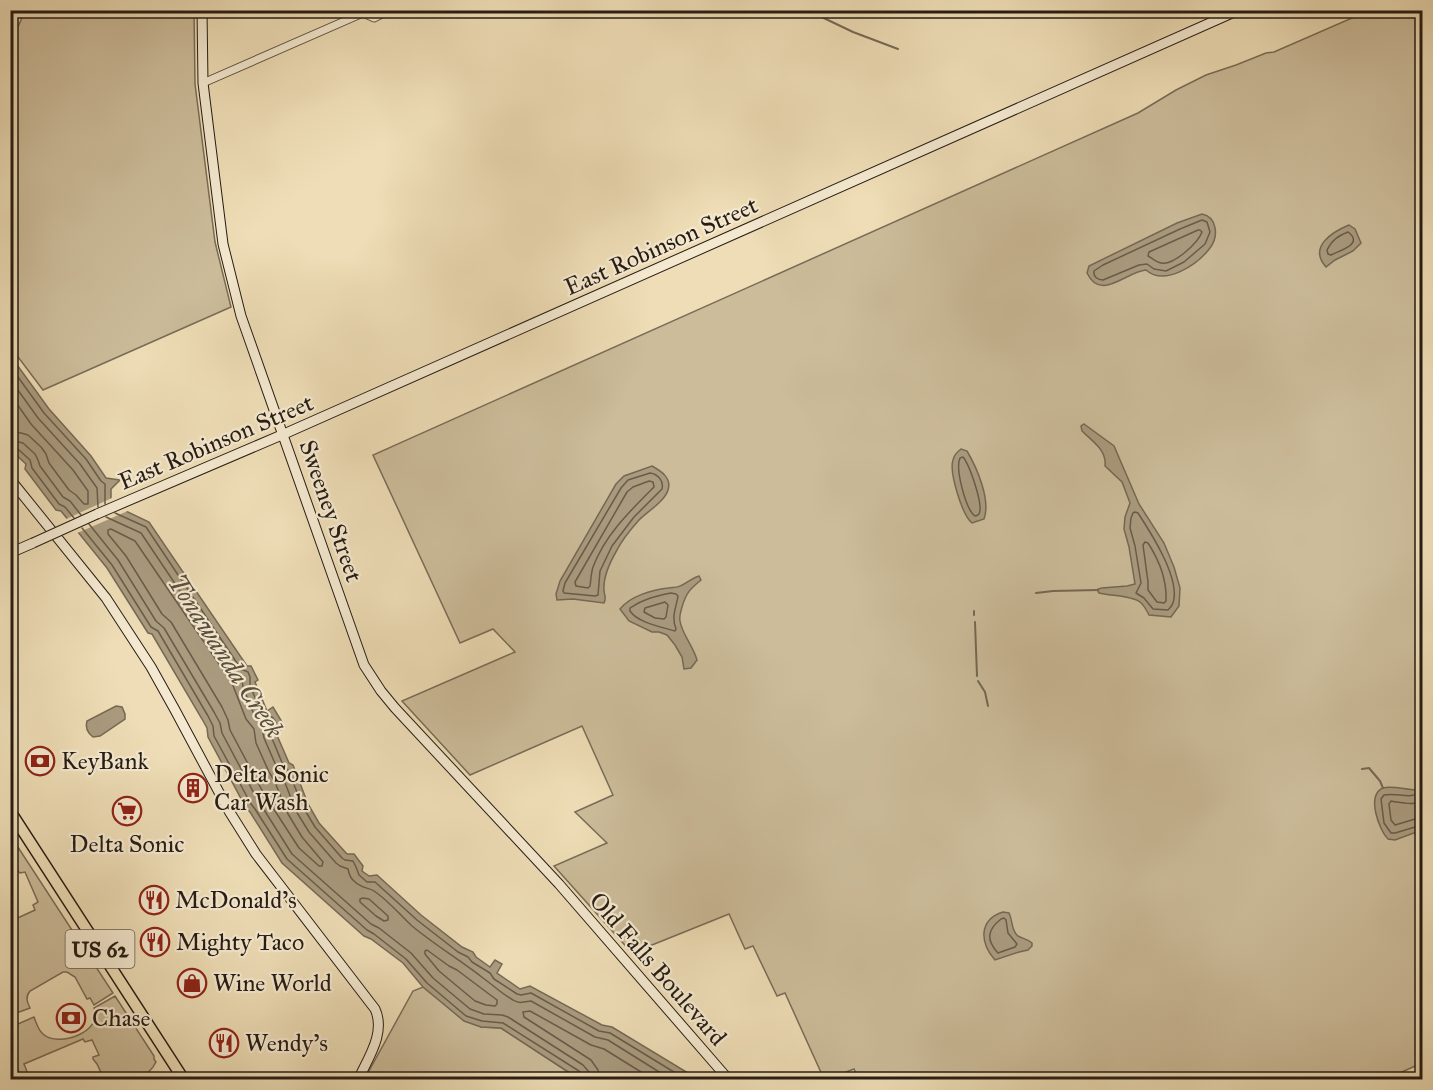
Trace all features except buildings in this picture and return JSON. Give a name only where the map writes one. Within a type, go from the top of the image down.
[{"type":"main road","name":"US 62","points":[[10,811],[184,1080]]},
{"type":"street","name":"Sweeney Street","points":[[202,10],[203,83],[223,244],[242,315],[364,665],[395,708],[559,885]]},
{"type":"street","points":[[203,83],[363,12],[374,18],[384,13],[385,10]]},
{"type":"street","name":"East Robinson Street","points":[[10,553],[284,434],[1239,10]]},
{"type":"street","points":[[10,478],[106,598],[156,676],[229,811],[256,854],[373,1005],[378,1016],[378,1033],[357,1080]]},
{"type":"street","name":"Old Falls Boulevard","points":[[559,885],[729,1080]]},
{"type":"street","points":[[1415,1080],[1422,1076]]},
{"type":"shaded area","points":[[25,11],[194,11],[195,84],[215,242],[231,307],[43,390],[15,353],[11,342],[10,45]]},
{"type":"shaded area","points":[[1368,11],[1422,11],[1422,1063],[1384,1080],[859,1080],[854,1069],[824,1079],[785,993],[777,996],[753,946],[745,949],[729,914],[632,953],[554,866],[607,843],[575,812],[613,795],[582,726],[470,775],[402,701],[515,652],[493,629],[460,643],[373,455],[1138,113],[1206,75],[1274,52]]},
{"type":"shaded area","points":[[11,839],[113,993],[94,1005],[90,998],[87,999],[75,977],[63,972],[30,991],[27,999],[30,1008],[11,1015],[11,921],[35,910],[33,905],[38,902],[25,872],[20,873],[11,868]]},
{"type":"shaded area","points":[[423,987],[481,1027],[501,1028],[579,1079],[364,1080],[413,991]]},
{"type":"shaded area","points":[[115,996],[154,1056],[156,1062],[152,1069],[134,1079],[104,1079],[93,1059],[99,1055],[92,1040],[85,1042],[83,1039],[24,1064],[30,1079],[22,1079],[11,1053],[11,1027],[34,1017],[43,1034],[50,1038],[68,1038],[86,1030],[95,1017],[94,1008]]},
{"type":"water","points":[[1202,214],[1211,219],[1215,228],[1215,238],[1210,248],[1198,261],[1181,271],[1162,276],[1154,275],[1146,270],[1106,285],[1099,285],[1087,273],[1089,266],[1177,223]]},
{"type":"water","points":[[1349,225],[1355,229],[1361,243],[1353,251],[1326,267],[1321,260],[1320,253],[1324,241]]},
{"type":"water","name":"Tonawanda Creek","points":[[10,353],[49,409],[91,456],[106,478],[120,480],[111,489],[111,504],[149,522],[247,666],[251,666],[258,680],[255,682],[267,711],[273,707],[285,727],[276,733],[289,763],[293,765],[308,804],[319,823],[347,854],[354,854],[363,866],[362,871],[369,876],[377,875],[421,915],[490,967],[495,960],[502,964],[497,973],[520,989],[530,986],[602,1025],[612,1027],[698,1079],[579,1079],[501,1028],[481,1027],[464,1021],[423,987],[403,963],[364,936],[282,863],[246,808],[208,737],[207,728],[152,634],[148,633],[107,568],[61,511],[56,510],[25,469],[26,464],[11,452]]},
{"type":"water","points":[[1084,424],[1114,446],[1139,504],[1164,543],[1180,588],[1179,606],[1171,617],[1149,615],[1143,605],[1136,600],[1098,591],[1102,588],[1135,584],[1124,529],[1130,503],[1122,482],[1105,466],[1104,455],[1082,431],[1081,426]]},
{"type":"water","points":[[961,449],[967,451],[975,466],[986,503],[984,519],[972,523],[964,511],[953,474],[953,458]]},
{"type":"water","points":[[652,466],[667,478],[668,490],[660,502],[636,523],[619,546],[606,574],[604,603],[573,599],[557,600],[556,594],[560,581],[616,484],[624,476]]},
{"type":"water","points":[[699,576],[701,580],[687,595],[680,615],[683,631],[697,660],[691,668],[684,669],[682,657],[667,635],[652,632],[629,621],[620,609],[624,604],[642,594],[679,587]]},
{"type":"water","points":[[116,706],[122,707],[125,719],[100,736],[93,737],[87,730],[87,721]]},
{"type":"water","points":[[1422,785],[1422,830],[1395,840],[1388,839],[1376,813],[1375,798],[1378,792],[1387,787],[1416,790]]},
{"type":"water","points":[[1003,912],[1009,913],[1016,934],[1032,943],[1032,946],[1028,950],[995,960],[986,946],[984,933],[989,920]]},
{"type":"pier","points":[[114,497],[114,502],[130,510],[75,534],[64,520]]},
{"type":"waterway","points":[[807,10],[853,32],[898,49]]},
{"type":"waterway","points":[[1036,593],[1098,590]]},
{"type":"waterway","points":[[975,622],[977,676]]},
{"type":"waterway","points":[[978,681],[985,692],[988,706]]},
{"type":"waterway","points":[[1362,769],[1369,768],[1383,788]]},
{"type":"place","name":"KeyBank","points":[[40,761]]},
{"type":"place","name":"Delta Sonic Car Wash","points":[[193,788]]},
{"type":"place","name":"Delta Sonic","points":[[127,811]]},
{"type":"place","name":"McDonald's","points":[[154,900]]},
{"type":"place","name":"Mighty Taco","points":[[155,942]]},
{"type":"place","name":"Wine World","points":[[192,983]]},
{"type":"place","name":"Chase","points":[[71,1018]]},
{"type":"place","name":"Wendy's","points":[[224,1043]]}]
